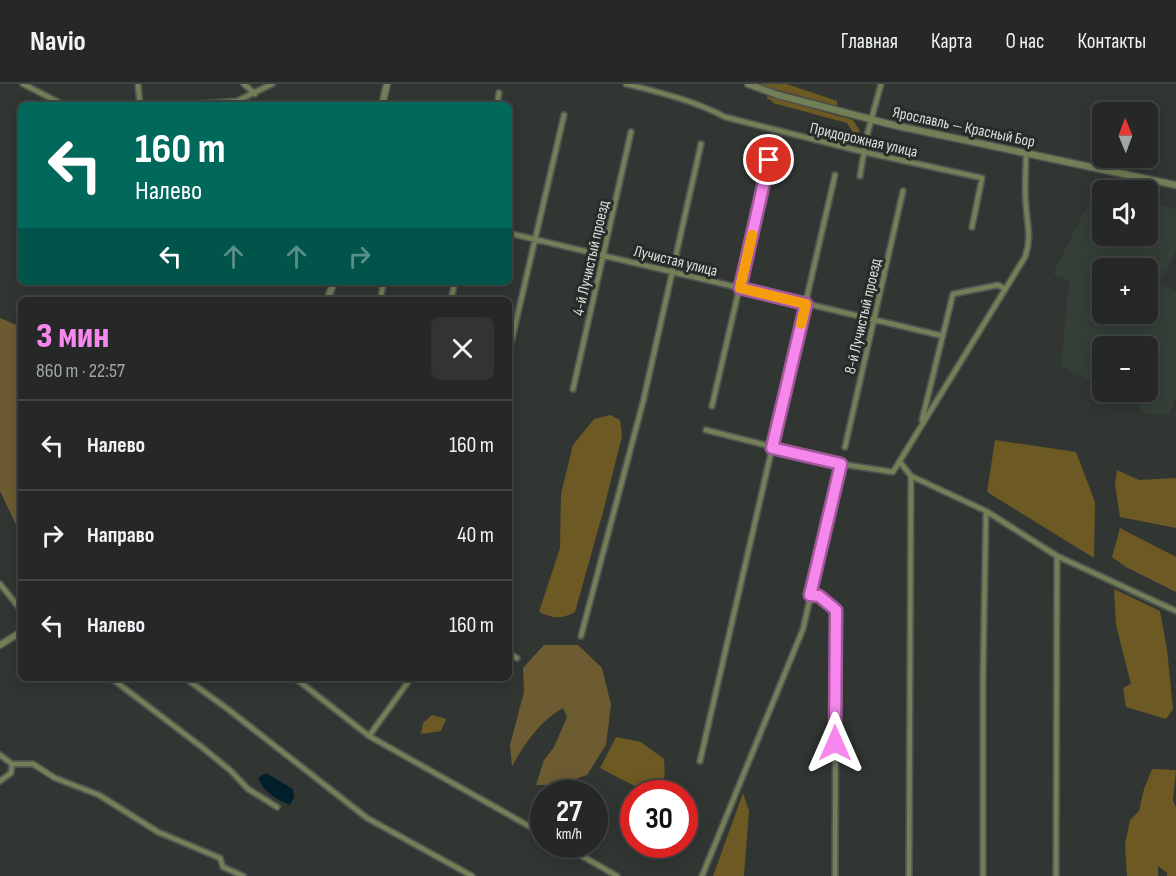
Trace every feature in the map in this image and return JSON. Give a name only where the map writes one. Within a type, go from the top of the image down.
[{"type":"street","points":[[22,84],[58,102]]},
{"type":"street","points":[[138,84],[140,102]]},
{"type":"street","points":[[244,84],[255,94]]},
{"type":"street","points":[[224,102],[237,101],[272,84]]},
{"type":"street","points":[[383,102],[387,84]]},
{"type":"street","name":"Придорожная улица","points":[[626,84],[670,94],[725,117],[864,152],[982,178],[972,227]]},
{"type":"street","name":"Ярославль — Красный Бор","points":[[748,84],[778,96],[871,119],[1176,185]]},
{"type":"street","points":[[860,176],[871,119],[881,84]]},
{"type":"street","points":[[498,102],[500,93]]},
{"type":"street","points":[[512,339],[564,115]]},
{"type":"street","name":"4-й Лучистый проезд","points":[[573,389],[631,132]]},
{"type":"street","points":[[581,636],[643,402],[701,144]]},
{"type":"street","points":[[706,430],[841,464],[893,472],[1025,257],[1029,246],[1026,153]]},
{"type":"street","points":[[712,406],[769,160]]},
{"type":"street","points":[[700,760],[835,175]]},
{"type":"street","name":"8-й Лучистый проезд","points":[[845,447],[903,190]]},
{"type":"street","name":"Лучистая улица","points":[[512,234],[943,336]]},
{"type":"street","points":[[921,426],[953,294],[998,285],[1005,289]]},
{"type":"street","points":[[900,462],[911,476],[986,511],[1057,556],[1176,611]]},
{"type":"street","points":[[702,876],[803,629],[841,464]]},
{"type":"street","points":[[909,876],[911,476]]},
{"type":"street","points":[[983,876],[986,511]]},
{"type":"street","points":[[1056,876],[1057,556]]},
{"type":"street","points":[[0,584],[18,606]]},
{"type":"street","points":[[810,595],[819,596],[836,610],[835,876]]},
{"type":"street","points":[[0,645],[18,634]]},
{"type":"street","points":[[512,655],[517,658]]},
{"type":"street","points":[[115,681],[213,756],[248,789],[277,807]]},
{"type":"street","points":[[189,681],[368,818],[472,876]]},
{"type":"street","points":[[300,681],[369,736],[530,827]]},
{"type":"street","points":[[369,736],[409,681]]},
{"type":"street","points":[[0,755],[12,764],[33,764],[55,778],[99,795],[158,832],[220,858],[223,867],[243,876]]},
{"type":"street","points":[[0,781],[11,773],[12,764]]},
{"type":"street","points":[[586,858],[617,876]]},
{"type":"shaded area","points":[[757,84],[787,84],[837,101],[837,106]]},
{"type":"shaded area","points":[[767,96],[853,120],[860,131],[855,136],[847,123],[773,103],[767,99]]},
{"type":"shaded area","points":[[1092,196],[1092,246],[1158,246],[1158,203],[1176,210],[1176,251],[1160,283],[1176,291],[1176,396],[1169,415],[1146,414],[1134,402],[1158,402],[1158,336],[1092,336],[1092,381],[1061,366],[1069,280],[1053,274]]},
{"type":"shaded area","points":[[0,318],[18,326],[18,528],[0,491]]},
{"type":"shaded area","points":[[610,415],[620,420],[622,436],[575,612],[561,617],[548,616],[539,612],[560,548],[561,494],[573,445],[594,419]]},
{"type":"shaded area","points":[[995,440],[1076,452],[1095,502],[1094,558],[987,492]]},
{"type":"shaded area","points":[[1117,470],[1139,480],[1176,478],[1176,528],[1120,517],[1115,484]]},
{"type":"shaded area","points":[[1120,528],[1176,557],[1176,592],[1126,567],[1112,557]]},
{"type":"shaded area","points":[[1114,589],[1160,611],[1167,649],[1173,709],[1166,719],[1126,707],[1123,688],[1131,684],[1116,625]]},
{"type":"shaded area","points":[[544,645],[578,645],[602,668],[611,705],[606,745],[587,775],[572,780],[538,780],[544,760],[554,747],[567,717],[563,708],[534,733],[512,766],[510,745],[524,692],[523,668]]},
{"type":"shaded area","points":[[432,715],[446,719],[441,731],[421,734],[423,723]]},
{"type":"shaded area","points":[[616,737],[641,742],[664,759],[664,780],[623,780],[600,768]]},
{"type":"shaded area","points":[[1152,769],[1176,770],[1173,800],[1176,808],[1176,876],[1167,876],[1167,873],[1158,866],[1158,876],[1127,876],[1125,844],[1130,820],[1139,811]]},
{"type":"shaded area","points":[[743,793],[749,811],[744,876],[713,876]]},
{"type":"water","points":[[266,773],[293,789],[294,797],[290,805],[275,798],[263,787],[258,778]]},
{"type":"slow traffic","points":[[752,235],[740,288],[806,304],[801,324]]},
{"type":"route","points":[[769,160],[740,288],[806,304],[772,448],[841,464],[810,595],[819,596],[836,610],[835,743]]}]
